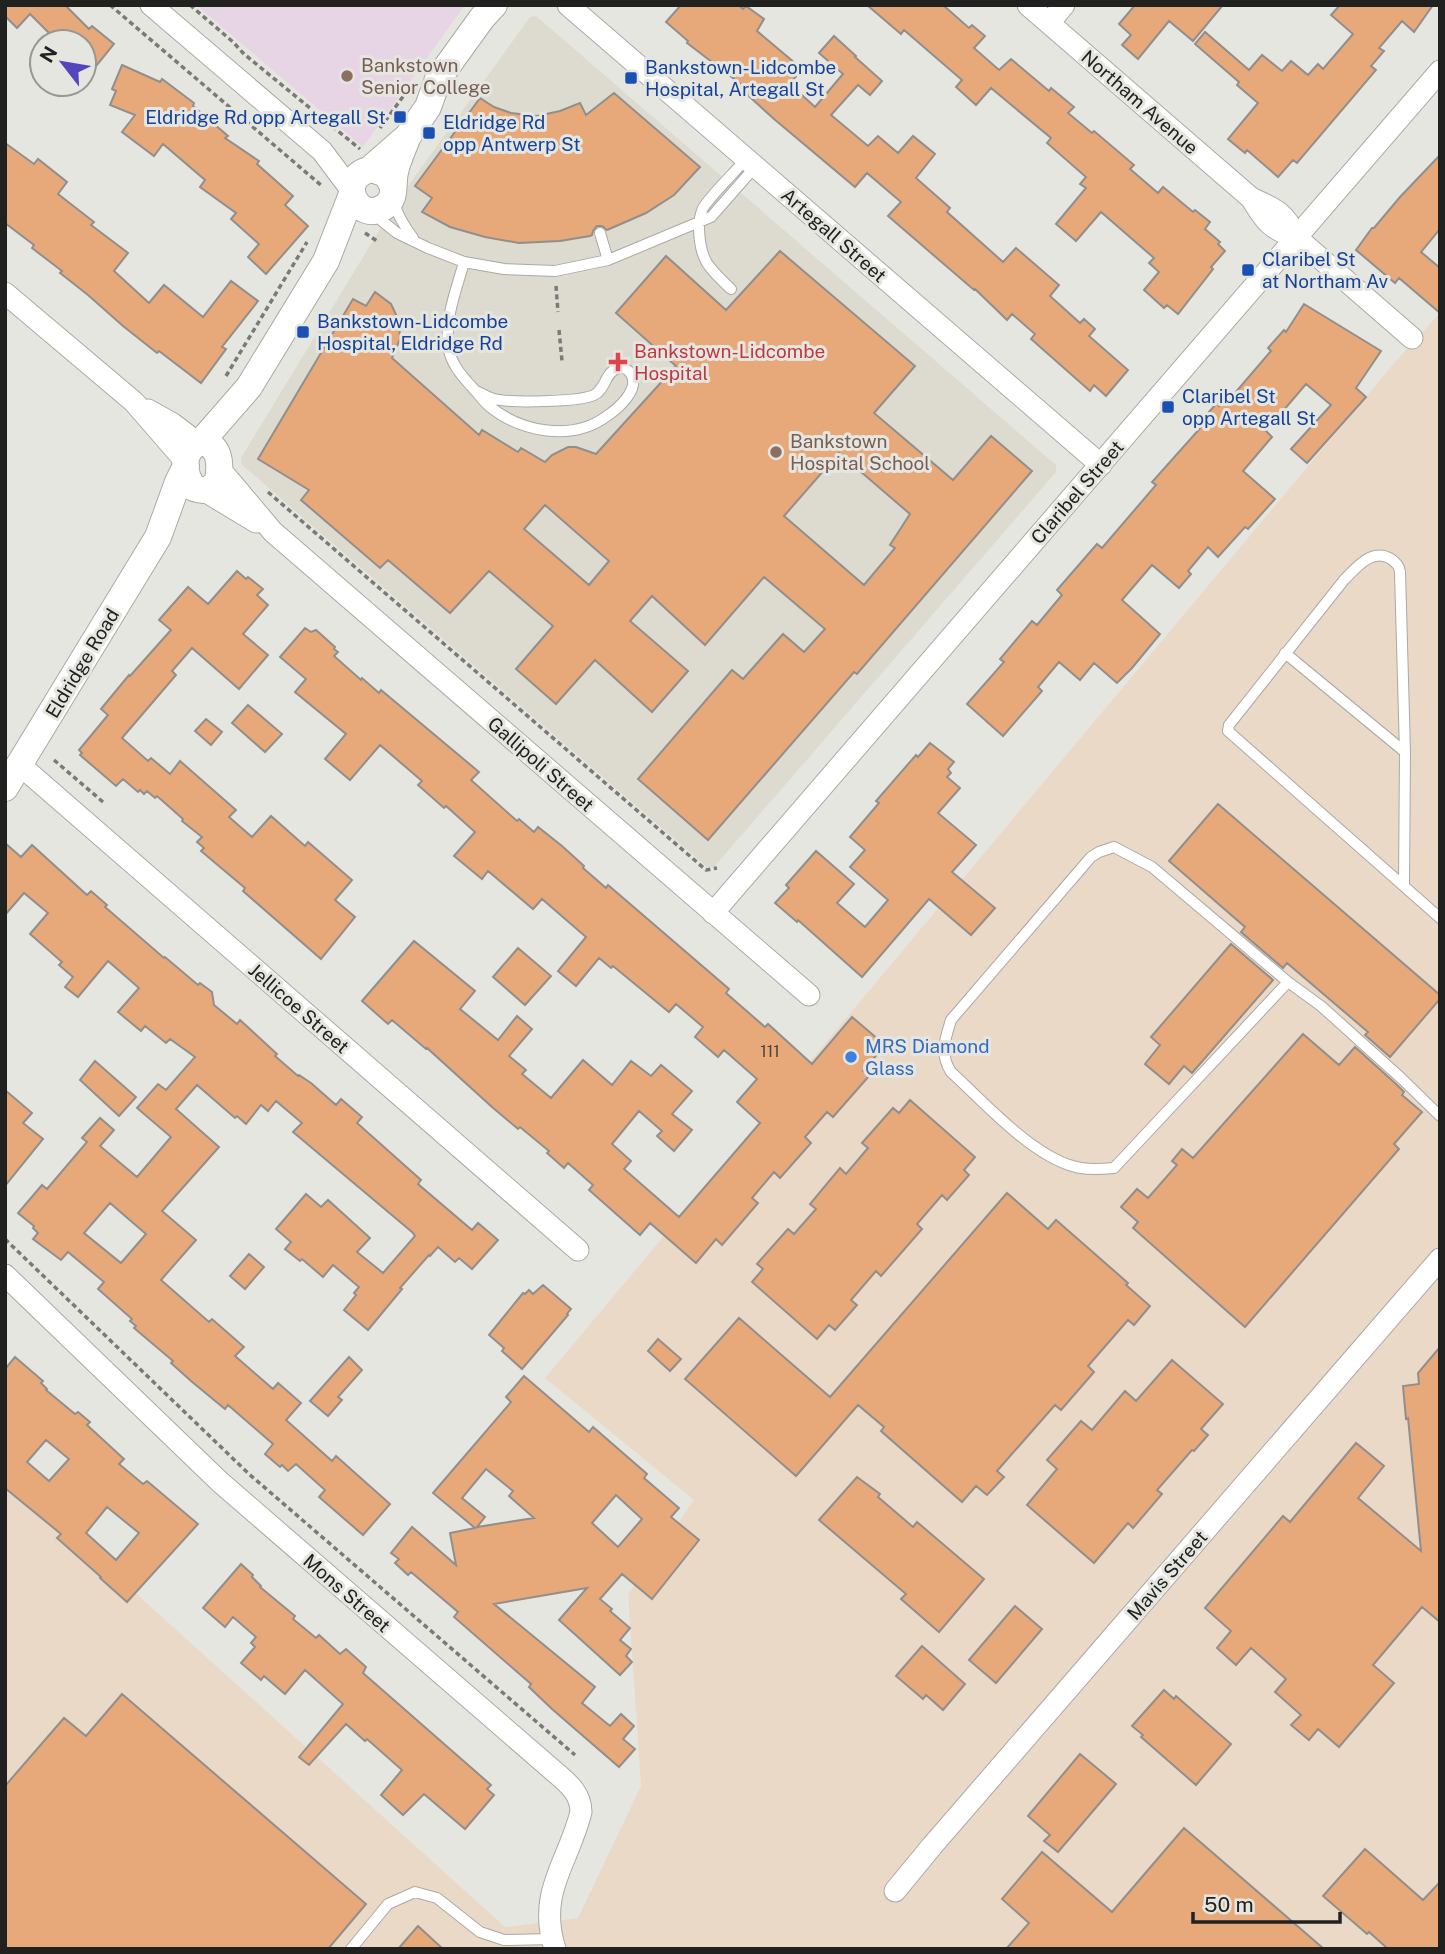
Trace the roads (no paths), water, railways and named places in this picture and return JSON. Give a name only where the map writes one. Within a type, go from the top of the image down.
[{"type":"street","points":[[151,5],[355,178],[360,207],[384,201],[388,177],[383,172],[355,178]]},
{"type":"street","name":"Eldridge Road","points":[[326,261],[384,201],[408,136],[428,107],[438,79],[494,5]]},
{"type":"street","name":"Eldridge Road","points":[[428,107],[452,89],[497,29],[509,5]]},
{"type":"street","name":"Artegall Street","points":[[568,5],[1101,465]]},
{"type":"street","name":"Northam Avenue","points":[[1028,5],[1251,198],[1274,208],[1289,221],[1297,238],[1412,338]]},
{"type":"street","points":[[1049,23],[1064,5]]},
{"type":"street","name":"Claribel Street","points":[[713,913],[1440,71]]},
{"type":"street","name":"Eldridge Road","points":[[5,788],[158,537],[178,482],[193,453],[249,387],[326,261],[355,178],[408,136]]},
{"type":"street","points":[[5,293],[134,402],[177,426],[193,453],[190,483],[201,490]]},
{"type":"street","name":"Eldridge Road","points":[[158,537],[201,490],[216,484],[218,466],[249,387]]},
{"type":"street","points":[[193,453],[213,446],[217,452],[218,466]]},
{"type":"street","name":"Gallipoli Street","points":[[218,466],[273,532],[809,995]]},
{"type":"street","name":"Gallipoli Street","points":[[201,490],[273,532]]},
{"type":"street","name":"Jellicoe Street","points":[[20,765],[578,1250]]},
{"type":"street","name":"Mavis Street","points":[[895,1891],[1440,1259]]},
{"type":"street","name":"Mons Street","points":[[5,1275],[220,1482],[575,1791],[582,1812],[552,1891],[549,1911],[554,1944]]},
{"type":"lane","points":[[415,240],[404,228],[396,209],[384,201],[382,221],[390,229],[464,262],[504,269],[555,271],[608,260],[711,217],[750,163]]},
{"type":"lane","points":[[699,221],[703,258],[731,289]]},
{"type":"lane","points":[[600,233],[608,260]]},
{"type":"lane","points":[[464,262],[449,319],[448,345],[453,363],[474,390],[488,405],[532,428],[553,432],[583,428],[598,423],[621,405],[634,384],[633,376],[621,367],[615,369],[607,377],[603,388],[591,397],[510,401],[492,399],[474,390]]},
{"type":"lane","points":[[1404,886],[1405,752],[1401,582],[1399,566],[1385,556],[1376,555],[1363,561],[1344,580],[1229,725],[1228,730],[1440,918]]},
{"type":"lane","points":[[1285,653],[1405,752]]},
{"type":"lane","points":[[1287,982],[1114,1168],[1079,1168],[1057,1160],[1023,1139],[951,1072],[945,1062],[944,1049],[951,1020],[1086,863],[1099,852],[1114,847],[1152,867],[1287,982],[1321,1006],[1440,1116]]},
{"type":"lane","points":[[351,1949],[388,1904],[415,1892],[437,1898],[480,1932],[504,1940],[554,1944]]},
{"type":"place","name":"Bankstown Senior College","points":[[347,76]]},
{"type":"place","name":"Bankstown-Lidcombe Hospital, Artegall St","points":[[631,78]]},
{"type":"place","name":"Eldridge Rd opp Artegall St","points":[[400,117]]},
{"type":"place","name":"Eldridge Rd opp Antwerp St","points":[[429,133]]},
{"type":"place","name":"Claribel St at Northam Av","points":[[1248,270]]},
{"type":"place","name":"Bankstown-Lidcombe Hospital, Eldridge Rd","points":[[303,332]]},
{"type":"place","name":"Bankstown-Lidcombe Hospital","points":[[618,362]]},
{"type":"place","name":"Claribel St opp Artegall St","points":[[1168,407]]},
{"type":"place","name":"Bankstown Hospital School","points":[[776,452]]},
{"type":"place","name":"MRS Diamond Glass","points":[[851,1057]]}]
